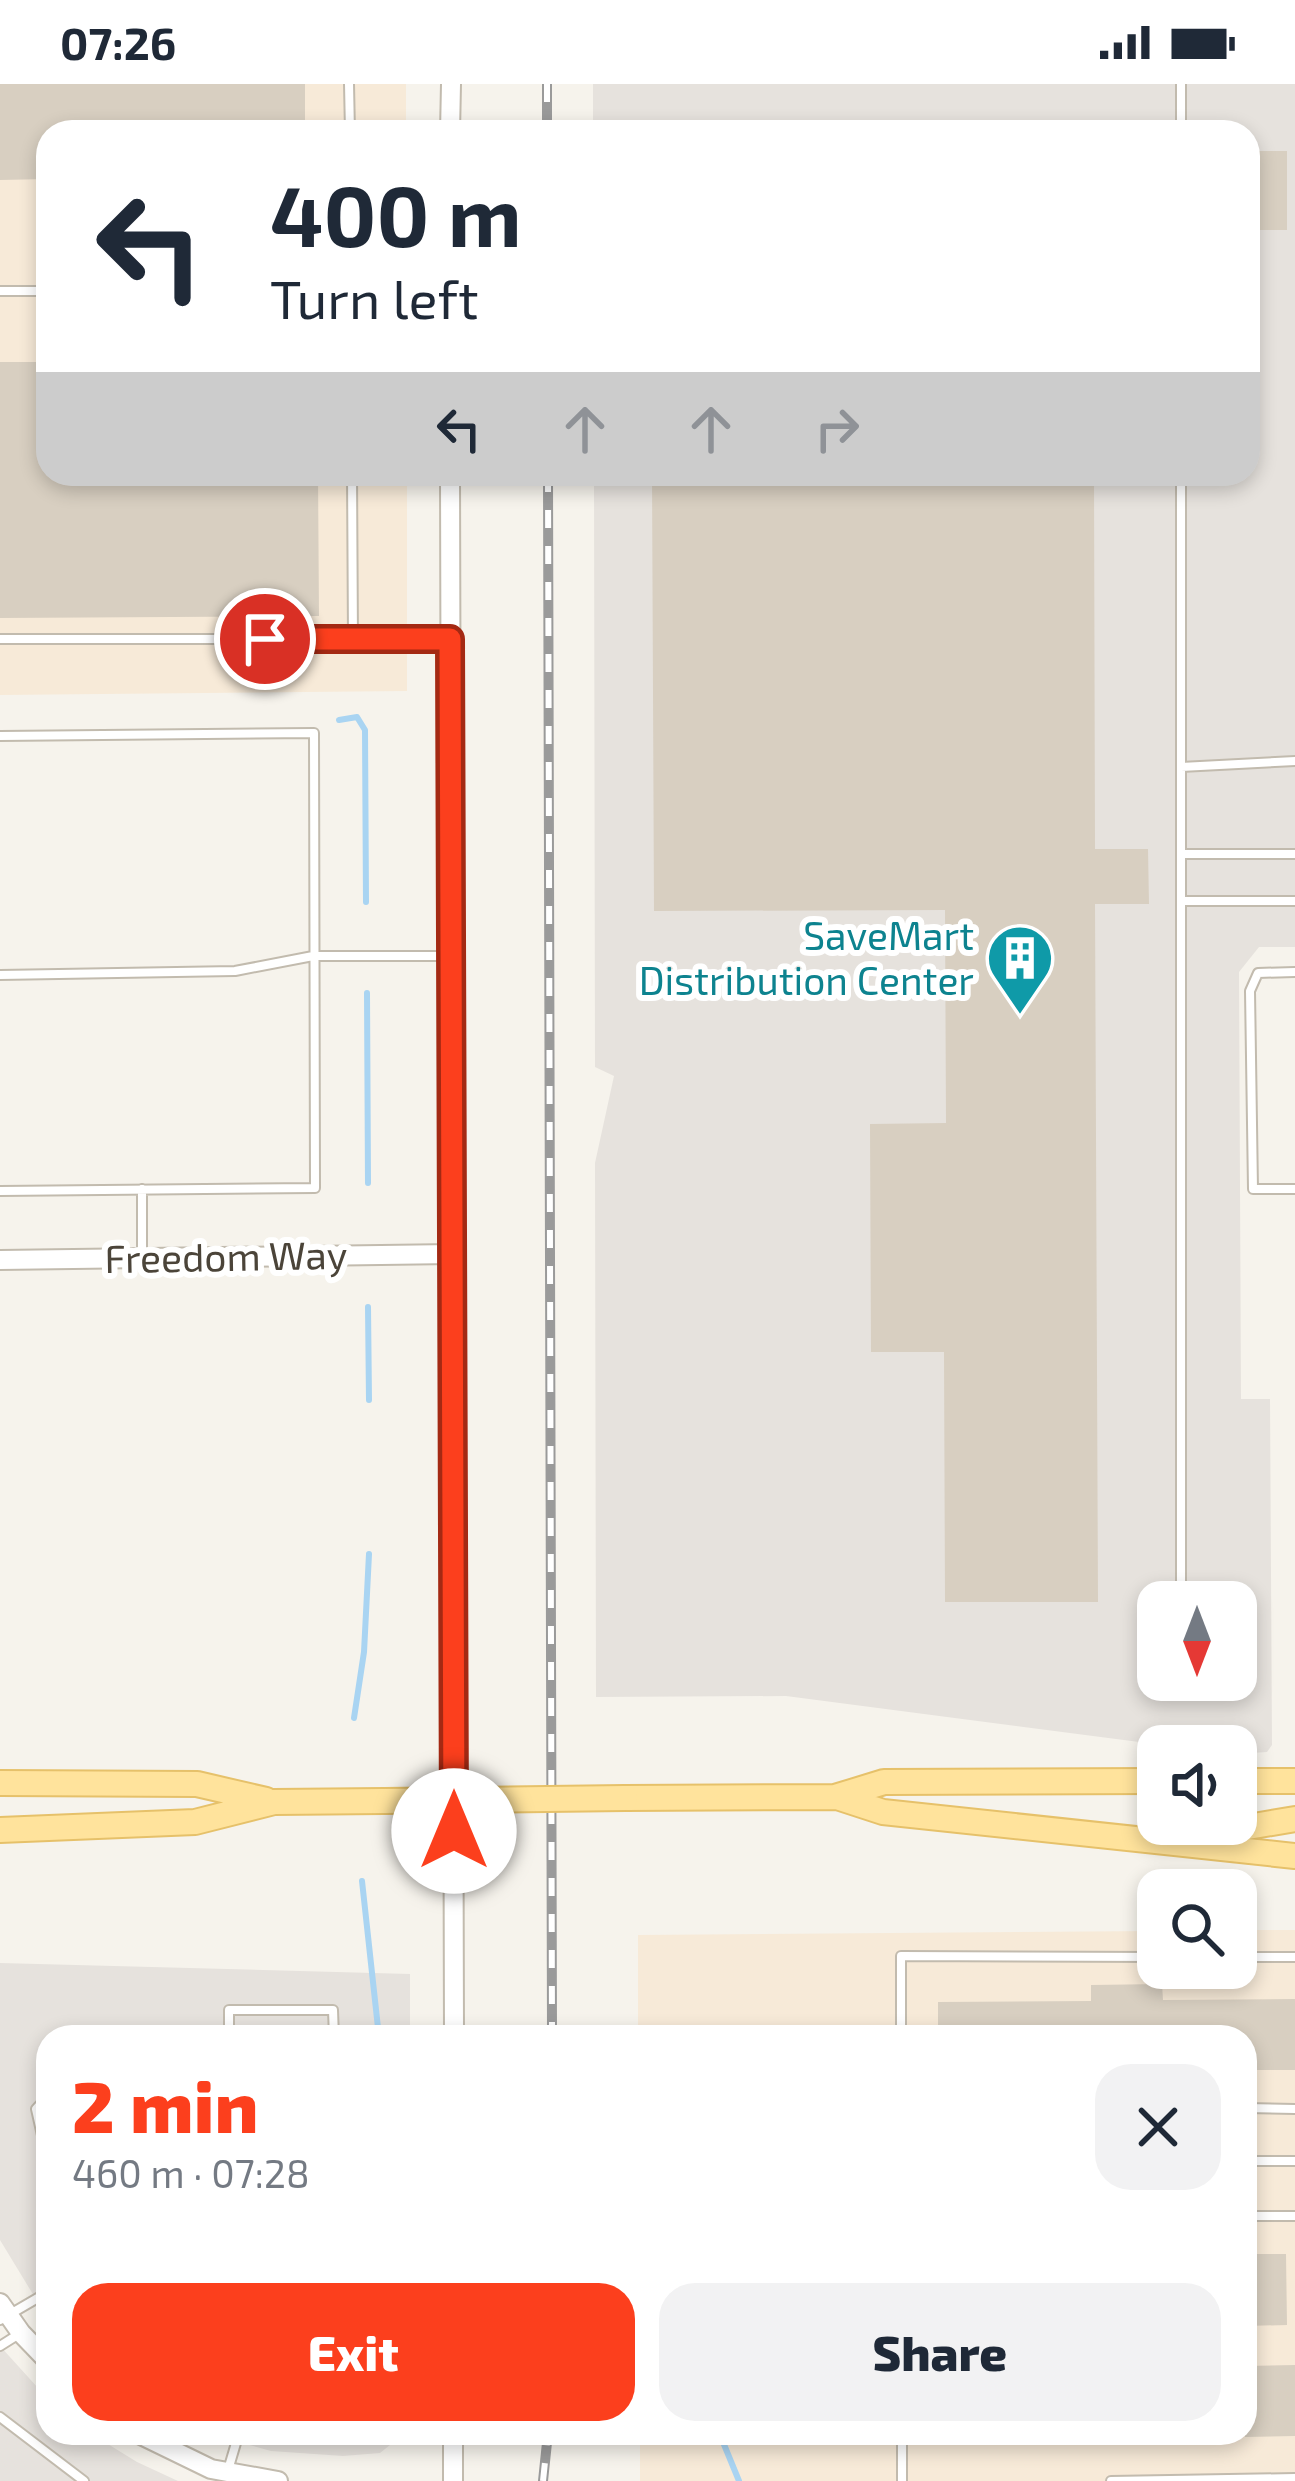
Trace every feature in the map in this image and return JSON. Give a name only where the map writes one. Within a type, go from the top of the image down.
[{"type":"main road","points":[[0,1783],[197,1784],[274,1802],[835,1797],[884,1782],[1137,1781]]},
{"type":"main road","points":[[1257,1781],[1295,1781]]},
{"type":"main road","points":[[835,1797],[883,1812],[1137,1842]]},
{"type":"main road","points":[[0,1830],[195,1822],[274,1802]]},
{"type":"main road","points":[[1257,1826],[1295,1819]]},
{"type":"main road","points":[[1163,1845],[1295,1856]]},
{"type":"street","points":[[450,120],[451,84]]},
{"type":"street","points":[[450,486],[454,2025]]},
{"type":"street","name":"Freedom Way","points":[[0,1260],[453,1255]]},
{"type":"street","points":[[3,2313],[36,2349]]},
{"type":"street","points":[[162,2445],[211,2469],[278,2481]]},
{"type":"street","points":[[453,2445],[453,2481]]},
{"type":"lane","points":[[349,84],[350,120]]},
{"type":"lane","points":[[1180,84],[1180,120]]},
{"type":"lane","points":[[0,291],[36,291]]},
{"type":"lane","points":[[352,486],[353,639]]},
{"type":"lane","points":[[1180,486],[1180,1581]]},
{"type":"lane","points":[[0,639],[450,639]]},
{"type":"lane","points":[[0,736],[314,733],[315,1188],[0,1191]]},
{"type":"lane","points":[[1180,767],[1295,760]]},
{"type":"lane","points":[[1180,854],[1295,854]]},
{"type":"lane","points":[[1180,902],[1295,901]]},
{"type":"lane","points":[[0,975],[236,971],[313,956],[452,956]]},
{"type":"lane","points":[[1295,972],[1258,974],[1250,991],[1253,1189],[1295,1189]]},
{"type":"lane","points":[[142,1190],[142,1258]]},
{"type":"lane","points":[[901,2025],[901,1956],[1137,1957]]},
{"type":"lane","points":[[1257,1957],[1295,1957]]},
{"type":"lane","points":[[229,2025],[229,2010],[333,2010],[334,2025]]},
{"type":"lane","points":[[1257,2108],[1295,2109]]},
{"type":"lane","points":[[1257,2161],[1295,2161]]},
{"type":"lane","points":[[1257,2216],[1295,2216]]},
{"type":"lane","points":[[3,2313],[36,2298]]},
{"type":"lane","points":[[0,2347],[21,2333]]},
{"type":"lane","points":[[0,2417],[36,2444]]},
{"type":"lane","points":[[37,2445],[84,2481]]},
{"type":"lane","points":[[228,2472],[236,2445]]},
{"type":"lane","points":[[902,2445],[902,2481]]},
{"type":"lane","points":[[1111,2481],[1295,2479]]},
{"type":"shaded area","points":[[0,84],[406,84],[406,120],[36,120],[36,486],[407,486],[407,691],[0,695]]},
{"type":"shaded area","points":[[593,84],[1295,84],[1295,947],[1259,947],[1239,972],[1241,1399],[1270,1399],[1272,1745],[1267,1752],[1257,1753],[1257,1725],[1137,1725],[1137,1742],[786,1696],[596,1697],[595,1163],[614,1076],[595,1067],[594,486],[1260,486],[1260,120],[593,120]]},
{"type":"shaded area","points":[[1257,1930],[1295,1930],[1295,2481],[640,2481],[640,2445],[1257,2445],[1257,2025],[638,2025],[638,1935],[1137,1931],[1137,1989],[1257,1989]]},
{"type":"shaded area","points":[[0,1963],[410,1974],[410,2025],[36,2025],[36,2299],[0,2240]]},
{"type":"shaded area","points":[[0,2346],[36,2386],[36,2445],[109,2445],[178,2481],[0,2481]]},
{"type":"shaded area","points":[[249,2445],[390,2445],[380,2453],[343,2456]]},
{"type":"building","points":[[0,84],[305,84],[305,120],[36,120],[36,179],[0,180]]},
{"type":"building","points":[[1260,151],[1287,151],[1287,230],[1260,230]]},
{"type":"building","points":[[0,362],[36,362],[36,486],[318,486],[319,616],[0,618]]},
{"type":"building","name":"SaveMart Distribution Center","points":[[652,486],[1094,486],[1095,849],[1148,849],[1149,904],[1095,904],[1098,1602],[945,1602],[944,1352],[871,1352],[870,1124],[946,1123],[945,910],[654,911]]},
{"type":"building","points":[[1137,1984],[1137,1989],[1162,1989],[1163,2000],[1295,1999],[1295,2070],[1257,2070],[1257,2025],[938,2025],[938,2002],[1091,2001],[1091,1985]]},
{"type":"building","points":[[1257,2254],[1286,2254],[1287,2325],[1257,2326]]},
{"type":"building","points":[[1295,2365],[1295,2436],[1257,2437],[1257,2366]]},
{"type":"waterway","points":[[339,720],[357,717],[365,730],[366,902]]},
{"type":"waterway","points":[[367,993],[368,1183]]},
{"type":"waterway","points":[[368,1307],[369,1400]]},
{"type":"waterway","points":[[354,1718],[364,1652],[369,1554]]},
{"type":"waterway","points":[[362,1881],[378,2025]]},
{"type":"waterway","points":[[724,2445],[739,2481]]},
{"type":"railway","points":[[547,84],[547,120]]},
{"type":"railway","points":[[548,486],[552,2025]]},
{"type":"railway","points":[[543,2481],[547,2445]]},
{"type":"place","name":"SaveMart Distribution Center","points":[[1020,1017]]},
{"type":"route","points":[[265,639],[450,639],[454,1831]]}]
